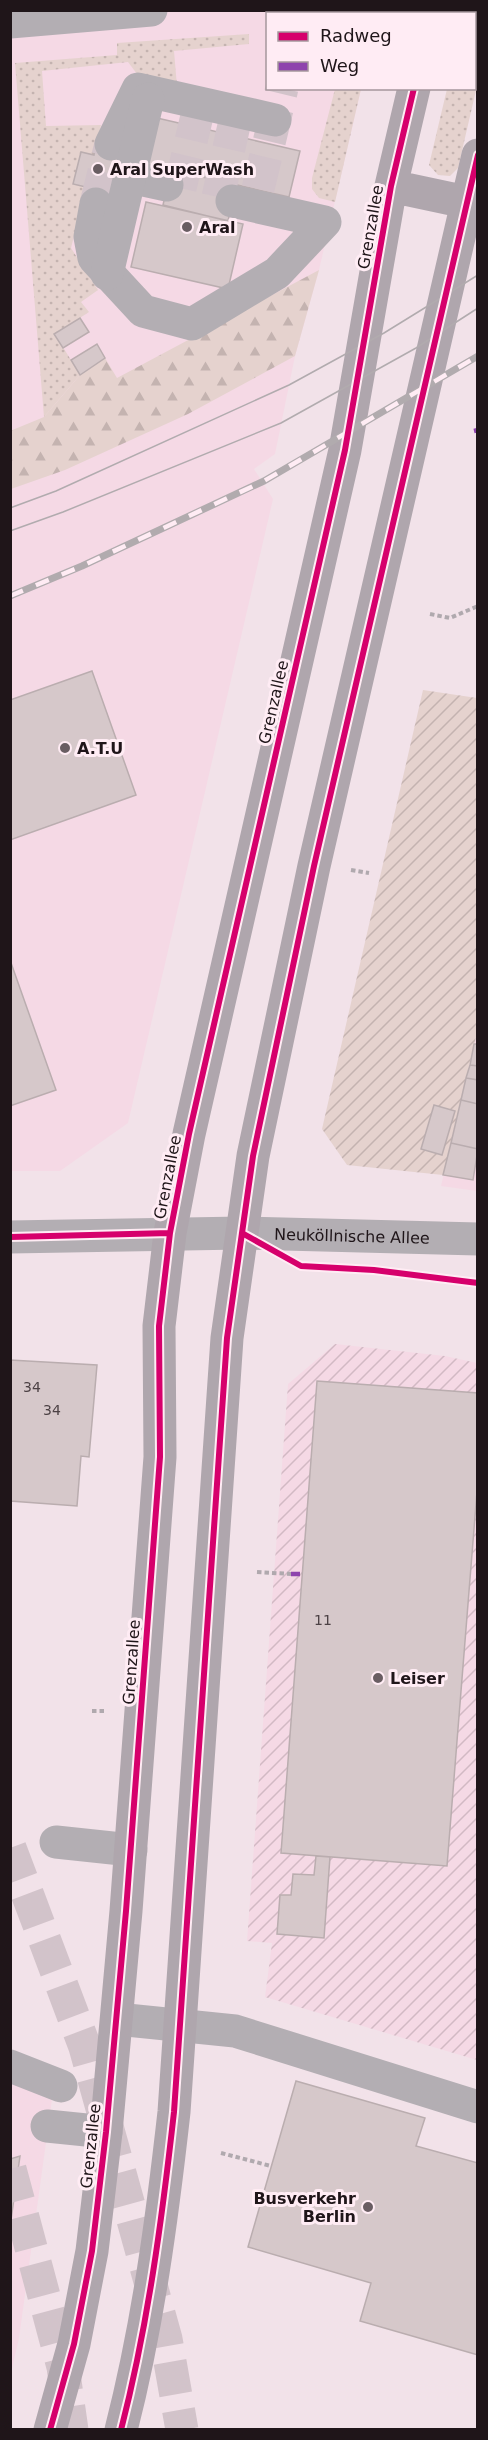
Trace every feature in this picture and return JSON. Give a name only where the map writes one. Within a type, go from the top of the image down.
[{"type":"main road","name":"Grenzallee","points":[[50,2430],[74,2344],[92,2251],[106,2132],[117,2019],[160,1457],[159,1326],[170,1233],[189,1134],[345,450],[391,186],[414,90]]},
{"type":"main road","points":[[122,2430],[144,2329],[158,2239],[174,2106],[227,1338],[253,1156],[314,866],[477,155]]},
{"type":"main road","points":[[391,186],[466,202]]},
{"type":"street","points":[[10,22],[151,10]]},
{"type":"street","points":[[111,144],[138,89],[275,120]]},
{"type":"street","points":[[107,274],[150,91]]},
{"type":"street","points":[[130,177],[168,185]]},
{"type":"street","points":[[96,204],[90,237],[94,258],[143,311],[192,324],[277,273],[325,222],[248,198]]},
{"type":"street","name":"Neuköllnische Allee","points":[[10,1237],[242,1233],[477,1239]]},
{"type":"street","points":[[56,1842],[130,1850]]},
{"type":"street","points":[[117,2019],[236,2031],[477,2107]]},
{"type":"street","points":[[10,2066],[61,2086]]},
{"type":"street","points":[[47,2126],[106,2132]]},
{"type":"path","points":[[430,614],[450,618],[477,606]]},
{"type":"path","points":[[351,870],[369,873]]},
{"type":"path","points":[[256,1572],[291,1574]]},
{"type":"path","points":[[92,1711],[108,1712]]},
{"type":"path","points":[[221,2153],[271,2166]]},
{"type":"shaded area","points":[[10,11],[379,11],[266,12],[266,90],[361,90],[319,270],[295,356],[275,454],[254,469],[273,499],[128,1123],[60,1171],[10,1171]]},
{"type":"shaded area","points":[[477,1033],[477,1191],[441,1186]]},
{"type":"shaded area","points":[[335,1344],[445,1356],[477,1363],[477,2060],[265,1997],[272,1943],[247,1941],[288,1384]]},
{"type":"shaded area","points":[[11,2083],[52,2099],[19,2338],[11,2373]]},
{"type":"green space","points":[[249,34],[249,44],[174,51],[177,86],[140,78],[128,62],[42,71],[46,126],[101,125],[94,155],[81,152],[74,183],[86,187],[71,248],[98,290],[81,302],[89,312],[55,334],[80,375],[44,417],[15,63],[117,55],[117,43]]},
{"type":"green space","points":[[476,36],[477,86],[458,168],[450,176],[438,175],[429,165],[447,90],[476,90]]},
{"type":"green space","points":[[335,90],[361,90],[335,202],[319,198],[312,189],[312,178]]},
{"type":"green space","points":[[319,270],[295,356],[188,414],[65,470],[11,489],[10,431],[44,417],[80,375],[105,358],[117,378]]},
{"type":"green space","points":[[423,690],[477,698],[477,1033],[443,1175],[347,1165],[322,1129]]},
{"type":"building","points":[[157,118],[300,151],[289,197],[146,164]]},
{"type":"building","name":"Aral SuperWash","points":[[97,141],[124,147],[110,207],[83,200],[86,187],[73,184],[81,152],[94,155]]},
{"type":"building","points":[[171,170],[236,184],[228,221],[163,205]]},
{"type":"building","points":[[146,202],[243,224],[228,289],[131,267]]},
{"type":"building","points":[[80,318],[89,332],[63,348],[54,334]]},
{"type":"building","points":[[97,344],[105,358],[80,375],[71,360]]},
{"type":"building","name":"A.T.U","points":[[92,671],[136,795],[10,840],[10,700]]},
{"type":"building","points":[[10,960],[56,1090],[10,1106]]},
{"type":"building","points":[[474,1044],[478,1044],[478,1066],[470,1065]]},
{"type":"building","points":[[470,1065],[478,1066],[478,1080],[466,1078]]},
{"type":"building","points":[[466,1078],[478,1080],[478,1104],[461,1100]]},
{"type":"building","points":[[461,1100],[478,1104],[478,1149],[451,1143]]},
{"type":"building","points":[[434,1105],[455,1111],[442,1155],[421,1149]]},
{"type":"building","points":[[451,1143],[478,1149],[473,1180],[443,1175]]},
{"type":"building","points":[[10,1360],[97,1365],[89,1457],[81,1456],[77,1506],[10,1501]]},
{"type":"building","name":"Leiser","points":[[317,1381],[478,1393],[478,1479],[447,1866],[281,1853]]},
{"type":"building","points":[[316,1856],[330,1857],[324,1938],[277,1934],[280,1895],[291,1895],[293,1874],[314,1875]]},
{"type":"building","name":"Busverkehr Berlin","points":[[296,2081],[425,2118],[416,2146],[478,2163],[478,2355],[360,2321],[371,2283],[248,2247]]},
{"type":"building","points":[[20,2156],[10,2227],[10,2159]]},
{"type":"tunnel","points":[[258,189],[282,90]]},
{"type":"tunnel","points":[[180,188],[200,103]]},
{"type":"tunnel","points":[[218,197],[237,112]]},
{"type":"tunnel","points":[[96,204],[111,144]]},
{"type":"tunnel","points":[[10,1848],[85,2047],[166,2339],[182,2430]]},
{"type":"tunnel","points":[[10,2169],[63,2367],[72,2430]]},
{"type":"tram line","points":[[10,508],[56,491],[289,385],[384,333],[478,275]]},
{"type":"tram line","points":[[10,531],[63,512],[281,423],[416,348],[478,308]]},
{"type":"railway","points":[[10,596],[82,566],[264,481],[478,356]]},
{"type":"marked path","points":[[474,431],[478,430]]},
{"type":"marked path","points":[[291,1574],[302,1574]]},
{"type":"cycle path","points":[[50,2430],[74,2344],[92,2251],[106,2132],[126,1911],[160,1457],[159,1326],[170,1233],[189,1134],[345,450],[391,186],[414,90]]},
{"type":"cycle path","points":[[121,2430],[131,2391],[153,2272],[174,2112],[227,1338],[253,1156],[314,866],[478,155]]},
{"type":"cycle path","points":[[10,1237],[170,1233]]},
{"type":"cycle path","points":[[242,1233],[301,1266],[374,1270],[478,1283]]},
{"type":"place","name":"Aral SuperWash","points":[[98,169]]},
{"type":"place","name":"Aral","points":[[187,227]]},
{"type":"place","name":"A.T.U","points":[[65,748]]},
{"type":"place","name":"Leiser","points":[[378,1678]]},
{"type":"place","name":"Busverkehr Berlin","points":[[368,2207]]}]
